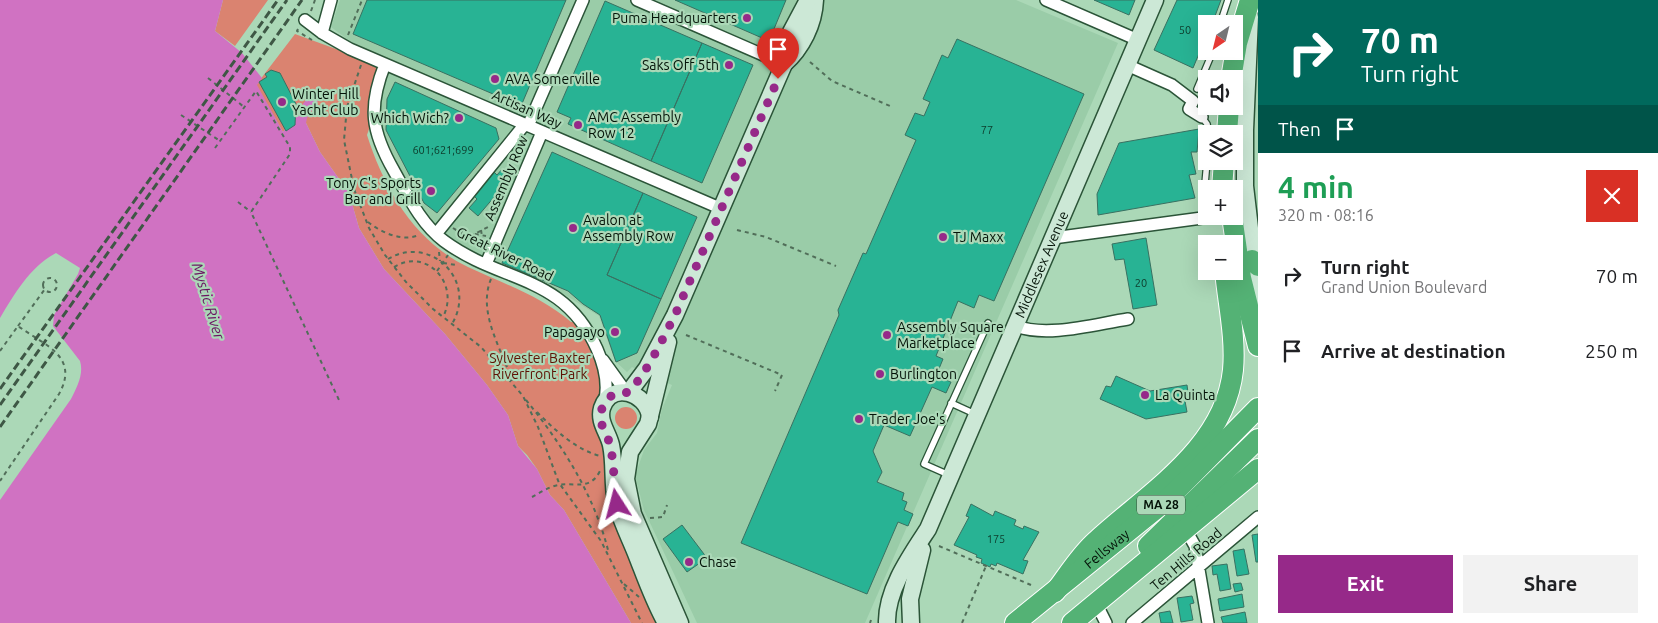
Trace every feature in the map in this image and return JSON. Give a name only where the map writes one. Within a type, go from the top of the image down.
[{"type":"highway","points":[[1233,70],[1237,44],[1250,0]]},
{"type":"highway","points":[[1233,225],[1241,278],[1258,346]]},
{"type":"highway","points":[[1055,592],[1094,543],[1181,466],[1203,442],[1218,420],[1228,396],[1233,357],[1226,280]]},
{"type":"highway","name":"Fellsway","points":[[1015,623],[1167,500],[1258,408]]},
{"type":"highway","points":[[1096,603],[1137,556],[1258,439]]},
{"type":"highway","name":"MA 28","points":[[1072,623],[1254,474]]},
{"type":"street","points":[[322,34],[331,0]]},
{"type":"street","name":"Assembly Row","points":[[436,234],[527,125],[583,0]]},
{"type":"street","points":[[637,0],[784,64]]},
{"type":"street","points":[[627,392],[647,368],[675,315],[784,64],[791,32],[808,0]]},
{"type":"street","points":[[784,64],[801,45],[812,20],[815,0]]},
{"type":"street","points":[[1047,0],[1138,40]]},
{"type":"street","name":"Middlesex Avenue","points":[[876,622],[892,597],[928,528],[1155,0]]},
{"type":"street","points":[[1250,0],[1244,158],[1247,215],[1258,296]]},
{"type":"street","name":"Artisan Way","points":[[308,17],[322,34],[385,64],[722,209]]},
{"type":"street","name":"Great River Road","points":[[385,64],[374,97],[375,131],[384,153],[421,218],[436,234],[460,252],[543,288],[562,300],[585,325],[601,357],[627,392]]},
{"type":"street","points":[[1127,65],[1172,84],[1193,101]]},
{"type":"street","points":[[1198,89],[1189,109],[1202,117]]},
{"type":"street","name":"Assembly Row","points":[[486,264],[542,132]]},
{"type":"street","points":[[1053,238],[1198,219]]},
{"type":"street","points":[[606,431],[611,436],[625,441],[639,436],[645,431],[675,315]]},
{"type":"street","points":[[1016,326],[1043,332],[1128,319]]},
{"type":"street","name":"Great River Road","points":[[601,357],[607,382],[603,405]]},
{"type":"street","points":[[650,417],[646,403],[636,394],[627,392],[612,395],[603,405],[601,418],[611,446],[617,504],[666,623]]},
{"type":"street","points":[[639,436],[627,460],[627,490],[633,514],[680,623]]},
{"type":"street","name":"Ten Hills Road","points":[[1132,623],[1258,517]]},
{"type":"street","name":"Middlesex Avenue","points":[[911,623],[909,609],[911,589],[928,528]]},
{"type":"street","points":[[1186,530],[1195,546],[1208,623]]},
{"type":"street","points":[[1096,603],[1106,623]]},
{"type":"lane","points":[[1223,15],[1228,0]]},
{"type":"lane","points":[[1202,117],[1208,125]]},
{"type":"lane","points":[[951,475],[924,464],[988,323]]},
{"type":"lane","points":[[951,403],[977,415]]},
{"type":"path","points":[[308,17],[315,0]]},
{"type":"path","points":[[347,37],[362,0]]},
{"type":"path","points":[[297,31],[307,38]]},
{"type":"path","points":[[810,62],[832,81],[890,106]]},
{"type":"path","points":[[357,75],[347,106],[344,140],[350,175],[366,221],[394,267],[418,295],[442,317],[481,347],[532,407],[565,454],[584,486],[610,555],[642,623]]},
{"type":"path","points":[[208,78],[244,107]]},
{"type":"path","points":[[215,148],[256,91],[290,147],[290,154],[250,212]]},
{"type":"path","points":[[181,116],[220,141]]},
{"type":"path","points":[[238,202],[250,212],[339,400]]},
{"type":"path","points":[[366,221],[384,232],[395,236],[413,237],[419,234]]},
{"type":"path","points":[[456,242],[494,222]]},
{"type":"path","points":[[457,230],[493,237]]},
{"type":"path","points":[[468,237],[485,249],[481,230]]},
{"type":"path","points":[[737,230],[766,237],[836,266]]},
{"type":"path","points":[[388,259],[398,253],[407,251],[430,256],[441,262],[456,265]]},
{"type":"path","points":[[438,252],[441,262],[457,280],[460,288],[461,304],[452,324]]},
{"type":"path","points":[[437,272],[441,262],[449,252]]},
{"type":"path","points":[[394,267],[411,260],[420,261],[437,272],[444,281],[447,294],[447,308],[442,317]]},
{"type":"path","points":[[52,278],[56,280],[57,286],[55,290],[51,292],[45,289],[43,285],[45,280],[52,278]]},
{"type":"path","points":[[490,279],[487,292],[487,310],[493,333],[513,384]]},
{"type":"path","points":[[0,351],[45,289]]},
{"type":"path","points":[[0,482],[59,394],[66,377],[64,364],[56,353],[18,326]]},
{"type":"path","points":[[686,335],[782,375],[775,391]]},
{"type":"path","points":[[523,396],[538,427],[560,485],[594,530],[610,555]]},
{"type":"path","points":[[532,407],[568,440],[584,450],[603,457]]},
{"type":"path","points":[[532,497],[548,488],[560,485],[584,486],[593,480],[602,466]]},
{"type":"path","points":[[645,519],[663,517],[667,505]]},
{"type":"path","points":[[939,546],[1031,585]]},
{"type":"path","points":[[962,623],[986,566]]},
{"type":"path","points":[[622,583],[641,599]]},
{"type":"shaded area","points":[[340,0],[1016,0],[1118,43],[865,623],[697,623],[644,510],[635,476],[644,450],[657,433],[662,409],[672,385],[632,367],[627,372],[615,361],[599,316],[562,293],[463,247],[430,221],[400,174],[377,119],[389,60],[350,41],[331,27]]},
{"type":"green space","points":[[223,0],[268,0],[235,46],[215,31]]},
{"type":"green space","name":"Sylvester Baxter Riverfront Park","points":[[295,34],[336,49],[377,68],[369,97],[370,126],[367,135],[382,175],[392,194],[417,228],[449,256],[468,267],[535,298],[571,322],[576,322],[591,348],[602,380],[606,449],[615,519],[657,623],[631,623],[564,510],[550,495],[537,469],[518,446],[508,415],[487,385],[445,334],[384,269],[359,228],[349,193],[320,152],[306,123],[306,118],[319,99],[311,94],[283,132],[256,85]]},
{"type":"green space","points":[[622,407],[630,407],[637,414],[637,422],[630,429],[622,429],[615,422],[615,414]]},
{"type":"water","name":"Mystic River","points":[[0,0],[223,0],[215,31],[242,53],[262,78],[257,85],[283,132],[311,93],[319,99],[307,118],[306,123],[320,152],[349,193],[359,228],[384,269],[445,334],[487,385],[508,415],[518,446],[537,469],[550,495],[564,510],[631,623],[0,623],[0,500],[71,399],[76,390],[81,366],[80,361],[53,326],[54,315],[80,268],[56,253],[31,273],[17,290],[0,318]]},
{"type":"building","name":"AVA Somerville","points":[[367,0],[566,0],[521,106],[353,34]]},
{"type":"building","name":"Puma Headquarters","points":[[675,0],[786,0],[769,41]]},
{"type":"building","points":[[1094,0],[1135,0],[1129,15]]},
{"type":"building","points":[[1177,0],[1221,0],[1215,15],[1198,15],[1198,56],[1193,68],[1154,50]]},
{"type":"building","points":[[605,1],[702,43],[651,161],[568,124],[571,118],[557,112]]},
{"type":"building","name":"Assembly Square Marketplace","points":[[957,39],[1084,94],[994,301],[979,295],[974,308],[958,301],[936,356],[943,359],[936,376],[951,382],[946,393],[932,387],[910,436],[884,425],[873,451],[882,472],[877,482],[904,493],[902,500],[907,502],[904,510],[913,514],[908,526],[898,522],[867,594],[741,543],[839,315],[838,310],[863,253],[866,254],[916,140],[905,135],[915,113],[924,116],[930,102],[923,99],[942,55],[948,58]]},
{"type":"building","points":[[702,43],[753,65],[702,183],[651,161]]},
{"type":"building","name":"Winter Hill Yacht Club","points":[[271,70],[280,73],[296,104],[295,125],[286,131],[259,82],[267,77],[265,74]]},
{"type":"building","points":[[395,82],[496,128],[499,139],[437,213],[424,203],[386,130],[387,99]]},
{"type":"building","points":[[1198,129],[1197,152],[1191,152],[1196,174],[1189,175],[1195,198],[1098,215],[1097,194],[1119,143]]},
{"type":"building","name":"Avalon at Assembly Row","points":[[552,152],[643,193],[607,275],[661,299],[637,353],[616,362],[600,315],[568,291],[502,263]]},
{"type":"building","points":[[503,168],[512,176],[478,216],[469,208],[477,199],[474,196],[494,172],[497,175]]},
{"type":"building","points":[[643,193],[697,217],[661,299],[607,275]]},
{"type":"building","points":[[1146,238],[1157,305],[1133,309],[1124,259],[1115,260],[1112,244]]},
{"type":"building","name":"La Quinta","points":[[1116,376],[1150,391],[1187,385],[1189,400],[1185,401],[1187,412],[1146,419],[1100,399],[1106,386],[1111,387]]},
{"type":"building","points":[[971,504],[993,516],[995,511],[1016,520],[1014,525],[1023,529],[1024,526],[1039,532],[1023,560],[1028,561],[1023,574],[997,563],[996,566],[991,564],[990,567],[981,563],[982,559],[976,557],[977,555],[954,545],[969,517],[966,516]]},
{"type":"building","points":[[682,525],[707,558],[687,572],[663,539]]},
{"type":"building","points":[[1258,534],[1258,562],[1256,562],[1252,535]]},
{"type":"building","points":[[1244,549],[1249,574],[1237,576],[1233,551]]},
{"type":"building","points":[[1227,564],[1231,589],[1220,591],[1217,574],[1213,575],[1212,566]]},
{"type":"building","points":[[1241,583],[1243,590],[1235,592],[1233,584]]},
{"type":"building","points":[[1242,594],[1244,607],[1220,611],[1218,599]]},
{"type":"building","points":[[1192,596],[1194,603],[1190,604],[1193,620],[1181,622],[1177,598]]},
{"type":"building","points":[[1170,611],[1173,623],[1161,623],[1159,613]]},
{"type":"building","points":[[1245,612],[1247,623],[1223,623],[1221,617]]},
{"type":"railway","points":[[0,389],[278,0]]},
{"type":"railway","points":[[0,405],[287,0]]},
{"type":"railway","points":[[0,427],[302,0]]},
{"type":"place","name":"Puma Headquarters","points":[[747,18]]},
{"type":"place","name":"Saks Off 5th","points":[[729,65]]},
{"type":"place","name":"AVA Somerville","points":[[495,79]]},
{"type":"place","name":"Winter Hill Yacht Club","points":[[282,102]]},
{"type":"place","name":"Which Wich?","points":[[459,118]]},
{"type":"place","name":"AMC Assembly Row 12","points":[[578,125]]},
{"type":"place","name":"Tony C's Sports Bar and Grill","points":[[431,191]]},
{"type":"place","name":"Avalon at Assembly Row","points":[[573,228]]},
{"type":"place","name":"TJ Maxx","points":[[943,237]]},
{"type":"place","name":"Papagayo","points":[[615,332]]},
{"type":"place","name":"Assembly Square Marketplace","points":[[887,335]]},
{"type":"place","name":"Burlington","points":[[880,374]]},
{"type":"place","name":"La Quinta","points":[[1145,395]]},
{"type":"place","name":"Trader Joe's","points":[[859,419]]},
{"type":"place","name":"Chase","points":[[689,562]]},
{"type":"route","points":[[617,504],[613,483],[611,446],[601,418],[603,405],[612,395],[619,392],[629,392],[647,368],[657,350],[675,315],[778,79]]}]
